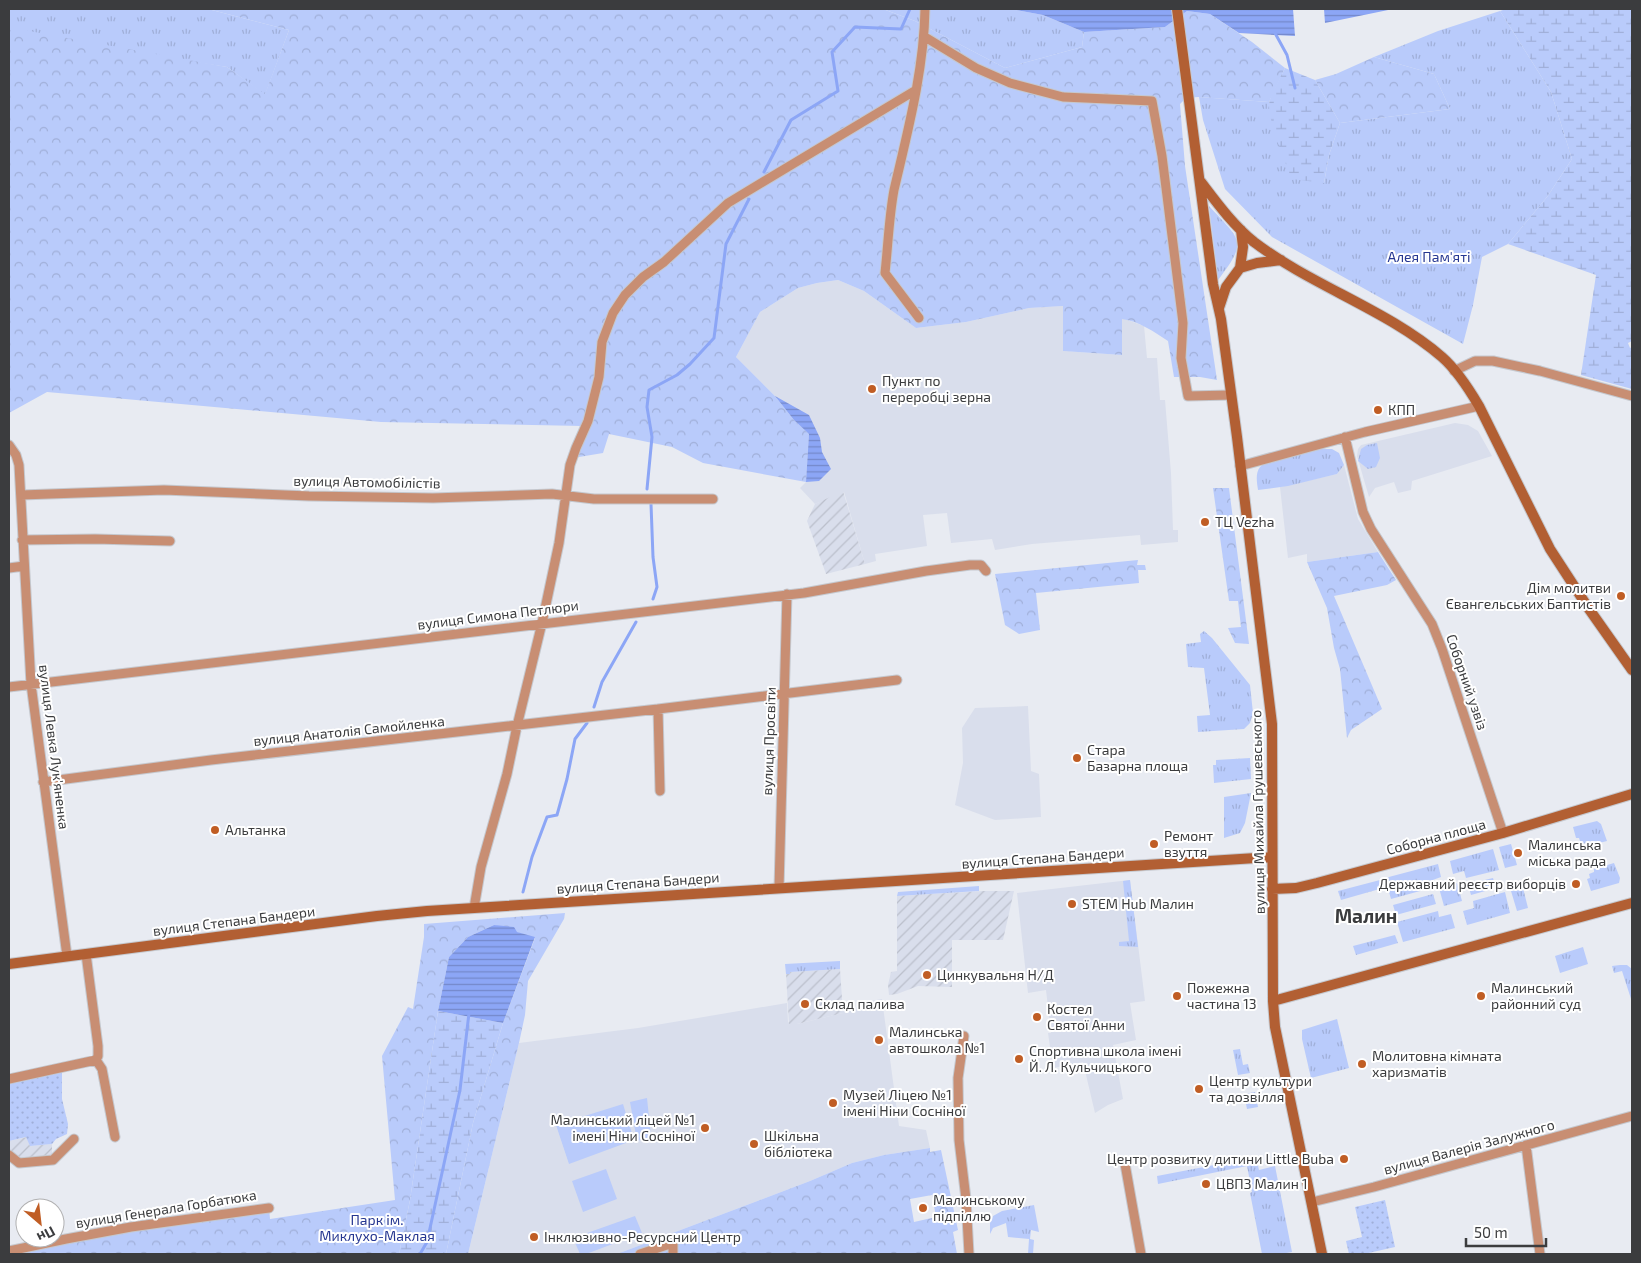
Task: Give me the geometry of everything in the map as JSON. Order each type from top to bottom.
[{"type":"street","name":"вулиця Михайла Грушевського","points":[[1178,9],[1213,284],[1219,309],[1231,395],[1272,717],[1273,1000],[1275,1027],[1322,1254]]},
{"type":"street","points":[[919,318],[886,274],[894,191],[916,90],[925,37],[925,10]]},
{"type":"street","points":[[925,37],[976,68],[1010,84],[1062,97],[1152,100],[1162,156],[1182,323],[1181,358],[1188,396],[1231,395]]},
{"type":"street","points":[[474,908],[481,867],[507,774],[542,623],[559,543],[568,476],[573,455],[586,428],[594,400],[599,378],[604,335],[613,313],[625,296],[643,278],[664,262],[728,203],[916,90]]},
{"type":"street","points":[[1200,181],[1241,230],[1264,248],[1281,260],[1404,330],[1437,353],[1454,370],[1479,406],[1550,549],[1578,594],[1632,670]]},
{"type":"street","points":[[1219,309],[1226,287],[1240,268],[1243,247],[1241,230]]},
{"type":"street","points":[[1240,268],[1256,263],[1281,260]]},
{"type":"street","points":[[1454,370],[1475,361],[1494,361],[1558,375],[1632,396]]},
{"type":"street","points":[[1240,466],[1345,438],[1479,406]]},
{"type":"street","name":"Соборний узвіз","points":[[1345,438],[1363,512],[1371,529],[1437,635],[1503,833]]},
{"type":"street","name":"вулиця Левка Лук'яненка","points":[[9,446],[18,459],[31,684],[67,956]]},
{"type":"street","name":"вулиця Автомобілістів","points":[[21,495],[164,490],[309,496],[433,498],[552,494],[594,499],[713,500]]},
{"type":"street","points":[[22,540],[170,541]]},
{"type":"street","name":"вулиця Симона Петлюри","points":[[9,687],[826,590],[917,572],[970,565],[981,565],[986,571]]},
{"type":"street","points":[[9,568],[24,566]]},
{"type":"street","name":"вулиця Просвіти","points":[[779,888],[788,594]]},
{"type":"street","name":"вулиця Анатолія Самойленка","points":[[43,782],[210,760],[517,726],[897,680]]},
{"type":"street","points":[[658,709],[660,791]]},
{"type":"street","name":"Соборна площа","points":[[1272,889],[1296,888],[1310,885],[1503,833],[1632,794]]},
{"type":"street","name":"вулиця Степана Бандери","points":[[9,964],[377,916],[474,908],[1272,857]]},
{"type":"street","points":[[1273,1000],[1632,902]]},
{"type":"street","points":[[86,954],[98,1046],[96,1060]]},
{"type":"street","points":[[964,1036],[958,1078],[959,1140],[966,1199],[968,1254]]},
{"type":"street","points":[[9,1079],[96,1060]]},
{"type":"street","points":[[96,1060],[102,1069],[115,1137]]},
{"type":"street","name":"вулиця Валерія Залужного","points":[[1312,1202],[1374,1187],[1632,1116]]},
{"type":"street","points":[[9,1155],[20,1163],[30,1164],[53,1160],[74,1139]]},
{"type":"street","points":[[1526,1145],[1540,1254]]},
{"type":"street","points":[[1125,1164],[1141,1254]]},
{"type":"street","name":"вулиця Генерала Горбатюка","points":[[9,1251],[66,1238],[131,1227],[269,1208]]},
{"type":"street","points":[[645,1253],[673,1243],[673,1254]]},
{"type":"shaded area","points":[[838,280],[864,291],[916,328],[966,322],[1029,308],[1063,306],[1063,351],[1122,355],[1122,318],[1144,326],[1147,358],[1157,358],[1160,400],[1165,400],[1171,473],[1173,530],[1178,530],[1178,542],[1141,545],[1140,535],[1032,544],[995,550],[992,539],[951,543],[947,513],[923,515],[927,546],[875,554],[876,561],[865,564],[844,492],[815,504],[800,488],[806,482],[794,420],[775,396],[736,357],[760,312],[798,288]]},
{"type":"shaded area","points":[[1455,423],[1468,425],[1478,431],[1492,456],[1412,481],[1411,490],[1398,493],[1394,482],[1375,488],[1369,497],[1357,456],[1361,445]]},
{"type":"shaded area","points":[[1344,465],[1358,519],[1378,552],[1307,562],[1307,554],[1288,558],[1280,487],[1337,474]]},
{"type":"shaded area","points":[[843,491],[865,564],[826,574],[807,521],[815,504]]},
{"type":"shaded area","points":[[1028,706],[1031,771],[1039,774],[1041,817],[995,820],[955,805],[963,763],[962,728],[975,708]]},
{"type":"shaded area","points":[[1130,880],[1145,1001],[1130,1003],[1136,1040],[1113,1045],[1123,1099],[1095,1113],[1083,1062],[1053,1068],[1048,1033],[1051,1033],[1046,990],[1028,993],[1017,893]]},
{"type":"shaded area","points":[[1014,891],[1003,940],[952,940],[952,987],[918,986],[889,995],[888,985],[891,972],[897,971],[897,896]]},
{"type":"shaded area","points":[[840,969],[843,1013],[797,1024],[789,1024],[786,974],[790,974],[790,972]]},
{"type":"shaded area","name":"Малинський ліцей №1 імені Ніни Сосніної","points":[[882,999],[899,1126],[926,1130],[930,1148],[884,1155],[852,1163],[810,1181],[617,1254],[468,1254],[519,1043],[638,1028],[787,1003],[788,1022],[797,1024],[843,1013],[842,1009],[867,1005],[871,1001]]},
{"type":"shaded area","points":[[27,1137],[30,1146],[52,1144],[52,1155],[19,1158],[14,1156],[9,1150],[9,1141]]},
{"type":"green space","points":[[9,9],[208,9],[289,30],[265,95],[227,67],[9,33]]},
{"type":"green space","points":[[208,9],[883,9],[915,21],[1005,68],[1082,47],[1084,32],[1165,27],[1187,11],[1210,14],[1252,42],[1285,68],[1269,102],[1198,97],[1186,98],[1180,104],[1185,166],[1217,380],[1200,377],[1174,377],[1168,341],[1146,327],[1128,320],[1122,319],[1122,355],[1063,351],[1063,306],[1029,308],[966,322],[916,328],[864,291],[838,280],[798,288],[760,312],[736,357],[809,434],[806,482],[703,463],[672,447],[609,434],[603,453],[573,458],[582,426],[381,422],[47,392],[9,413],[9,33],[18,29],[227,67],[265,94],[289,30]]},
{"type":"green space","points":[[883,9],[1011,9],[1043,15],[1084,32],[1082,47],[1005,68],[915,21]]},
{"type":"green space","points":[[1506,9],[1632,9],[1632,341],[1628,343],[1630,348],[1632,347],[1632,389],[1581,375],[1596,275],[1508,244],[1547,197],[1572,159],[1551,92],[1500,11]]},
{"type":"green space","name":"Алея Пам'яті","points":[[1500,11],[1551,92],[1572,159],[1547,197],[1508,244],[1482,257],[1463,344],[1272,237],[1225,189],[1203,120],[1199,97],[1269,102],[1272,120],[1324,183],[1329,155],[1340,123],[1450,109],[1434,74],[1374,57],[1438,31]]},
{"type":"green space","points":[[1374,57],[1434,74],[1450,109],[1340,123],[1315,80],[1336,74]]},
{"type":"green space","points":[[1285,68],[1315,80],[1340,123],[1329,155],[1324,183],[1292,179],[1278,142],[1271,121],[1269,104],[1273,91]]},
{"type":"green space","points":[[1209,206],[1228,226],[1237,241],[1234,256],[1218,280]]},
{"type":"green space","points":[[1377,443],[1380,458],[1376,467],[1368,469],[1358,461],[1361,449],[1367,445]]},
{"type":"green space","points":[[1321,449],[1332,449],[1339,453],[1344,465],[1337,474],[1288,486],[1258,490],[1257,472],[1265,463],[1280,457]]},
{"type":"green space","points":[[1213,488],[1229,488],[1249,644],[1235,643],[1228,628],[1241,627],[1238,601],[1229,601]]},
{"type":"green space","points":[[1378,552],[1396,580],[1387,585],[1334,596],[1382,709],[1351,730],[1347,738],[1340,669],[1327,608],[1307,562]]},
{"type":"green space","points":[[1138,560],[1137,565],[1145,565],[1146,570],[1138,570],[1139,583],[1036,593],[1040,630],[1019,634],[1005,625],[995,574]]},
{"type":"green space","points":[[1204,631],[1212,638],[1250,685],[1253,713],[1250,723],[1244,729],[1198,732],[1197,716],[1210,715],[1204,668],[1188,667],[1186,644],[1201,642],[1200,634]]},
{"type":"green space","points":[[1250,758],[1251,779],[1214,783],[1213,765],[1216,765],[1216,760]]},
{"type":"green space","points":[[1251,793],[1245,823],[1240,833],[1224,838],[1224,797]]},
{"type":"green space","points":[[1597,821],[1601,824],[1607,841],[1587,846],[1586,843],[1581,844],[1579,838],[1576,838],[1573,827]]},
{"type":"green space","points":[[1511,844],[1517,865],[1505,868],[1499,847]]},
{"type":"green space","points":[[1493,849],[1499,870],[1466,878],[1464,871],[1453,874],[1450,861]]},
{"type":"green space","points":[[1614,863],[1620,878],[1619,883],[1591,891],[1587,879],[1590,878],[1589,874],[1594,872],[1594,869]]},
{"type":"green space","points":[[1438,864],[1441,877],[1430,881],[1431,888],[1391,899],[1385,878]]},
{"type":"green space","points":[[1493,878],[1496,888],[1471,895],[1468,884]]},
{"type":"green space","points":[[1130,880],[1138,947],[1119,946],[1119,942],[1129,941],[1123,881]]},
{"type":"green space","points":[[1380,880],[1383,888],[1341,900],[1338,891]]},
{"type":"green space","points":[[1457,883],[1462,901],[1444,906],[1439,888]]},
{"type":"green space","points":[[979,886],[979,891],[897,896],[898,892]]},
{"type":"green space","points":[[1523,888],[1528,908],[1517,911],[1511,891]]},
{"type":"green space","points":[[1505,892],[1510,913],[1467,925],[1463,911],[1474,908],[1473,901]]},
{"type":"green space","points":[[1433,894],[1436,904],[1396,915],[1393,905]]},
{"type":"green space","points":[[1438,911],[1439,917],[1451,914],[1455,928],[1403,942],[1397,922]]},
{"type":"green space","name":"Парк ім. Миклухо-Маклая","points":[[565,913],[564,919],[528,981],[525,1015],[519,1043],[468,1254],[446,1254],[473,1123],[503,1023],[535,938],[494,925],[468,937],[449,957],[438,1011],[410,1200],[399,1254],[9,1254],[32,1248],[65,1248],[66,1239],[269,1208],[270,1219],[395,1200],[382,1056],[408,1007],[413,1009],[424,937],[424,924]]},
{"type":"green space","points":[[1395,935],[1398,943],[1356,955],[1353,946]]},
{"type":"green space","points":[[1583,947],[1588,964],[1560,973],[1555,956]]},
{"type":"green space","points":[[840,961],[840,969],[790,972],[790,974],[786,974],[785,964]]},
{"type":"green space","points":[[1627,965],[1632,969],[1632,1002],[1622,971],[1614,973],[1612,966]]},
{"type":"green space","points":[[438,1011],[503,1023],[473,1123],[446,1254],[399,1254],[410,1200]]},
{"type":"green space","points":[[1337,1019],[1349,1068],[1311,1078],[1302,1039],[1302,1030]]},
{"type":"green space","points":[[1240,1049],[1243,1065],[1248,1064],[1250,1073],[1238,1075],[1233,1050]]},
{"type":"green space","points":[[62,1071],[62,1099],[68,1124],[67,1134],[56,1139],[52,1144],[30,1146],[26,1137],[9,1141],[9,1082]]},
{"type":"green space","points":[[1255,1092],[1258,1107],[1247,1109],[1244,1094]]},
{"type":"green space","points":[[647,1098],[651,1137],[637,1141],[630,1102]]},
{"type":"green space","points":[[623,1104],[634,1140],[569,1164],[556,1125]]},
{"type":"green space","points":[[930,1148],[930,1152],[941,1150],[958,1230],[953,1232],[957,1254],[617,1254],[810,1181],[852,1163],[884,1155]],"holes":[[[932,1195],[936,1217],[914,1222],[910,1199]]]},
{"type":"green space","points":[[1256,1157],[1259,1170],[1275,1166],[1292,1252],[1262,1254],[1250,1193],[1252,1192],[1247,1166],[1158,1184],[1157,1176]]},
{"type":"green space","points":[[606,1169],[617,1199],[583,1212],[572,1181]]},
{"type":"green space","points":[[1385,1200],[1395,1247],[1364,1254],[1349,1254],[1346,1241],[1362,1237],[1355,1207]]},
{"type":"green space","points":[[1034,1205],[1039,1232],[1031,1230],[1030,1239],[1034,1240],[1033,1254],[1028,1254],[1029,1239],[1008,1237],[1006,1223],[993,1228],[990,1234],[990,1223],[993,1216],[1002,1211]]},
{"type":"green space","points":[[635,1216],[642,1233],[586,1254],[580,1254],[573,1238]]},
{"type":"water","points":[[1011,9],[1293,9],[1295,36],[1239,33],[1210,14],[1187,11],[1165,27],[1084,32],[1043,15]]},
{"type":"water","points":[[1324,9],[1393,9],[1325,23]]},
{"type":"water","points":[[775,396],[809,415],[820,438],[822,452],[831,469],[819,481],[806,482],[809,434],[794,420]]},
{"type":"water","points":[[494,925],[514,927],[517,932],[535,937],[503,1023],[438,1011],[449,957],[468,937]]},
{"type":"waterway","points":[[764,172],[791,120],[838,91],[832,52],[855,27],[901,29],[910,9]]},
{"type":"waterway","points":[[1275,33],[1287,55],[1295,88]]},
{"type":"waterway","points":[[647,489],[652,437],[647,407],[649,390],[677,375],[714,338],[726,244],[749,199]]},
{"type":"waterway","points":[[651,504],[653,557],[657,587],[653,599]]},
{"type":"waterway","points":[[594,707],[602,682],[636,622]]},
{"type":"waterway","points":[[523,892],[532,857],[547,817],[557,815],[575,739],[587,723]]},
{"type":"waterway","points":[[420,1254],[427,1242],[460,1090],[469,1013]]},
{"type":"place","name":"Пункт по переробці зерна","points":[[872,389]]},
{"type":"place","name":"КПП","points":[[1378,410]]},
{"type":"place","name":"ТЦ Vezha","points":[[1205,522]]},
{"type":"place","name":"Дім молитви Євангельських Баптистів","points":[[1621,596]]},
{"type":"place","name":"Стара Базарна площа","points":[[1077,758]]},
{"type":"place","name":"Альтанка","points":[[215,830]]},
{"type":"place","name":"Ремонт взуття","points":[[1154,844]]},
{"type":"place","name":"Малинська міська рада","points":[[1518,853]]},
{"type":"place","name":"Державний реєстр виборців","points":[[1576,884]]},
{"type":"place","name":"STEM Hub Малин","points":[[1072,904]]},
{"type":"place","name":"Цинкувальня Н/Д","points":[[927,975]]},
{"type":"place","name":"Пожежна частина 13","points":[[1177,996]]},
{"type":"place","name":"Малинський районний суд","points":[[1481,996]]},
{"type":"place","name":"Склад палива","points":[[805,1004]]},
{"type":"place","name":"Костел Святої Анни","points":[[1037,1017]]},
{"type":"place","name":"Малинська автошкола №1","points":[[879,1040]]},
{"type":"place","name":"Спортивна школа імені Й. Л. Кульчицького","points":[[1019,1059]]},
{"type":"place","name":"Молитовна кімната харизматів","points":[[1362,1064]]},
{"type":"place","name":"Центр культури та дозвілля","points":[[1199,1089]]},
{"type":"place","name":"Музей Ліцею №1 імені Ніни Сосніної","points":[[833,1103]]},
{"type":"place","name":"Малинський ліцей №1 імені Ніни Сосніної","points":[[705,1128]]},
{"type":"place","name":"Шкільна бібліотека","points":[[754,1144]]},
{"type":"place","name":"Центр розвитку дитини Little Buba","points":[[1344,1159]]},
{"type":"place","name":"ЦВПЗ Малин 1","points":[[1206,1184]]},
{"type":"place","name":"Малинському підпіллю","points":[[923,1208]]},
{"type":"place","name":"Інклюзивно-Ресурсний Центр","points":[[534,1237]]},
{"type":"district","name":"Малин","points":[[1366,916]]}]
